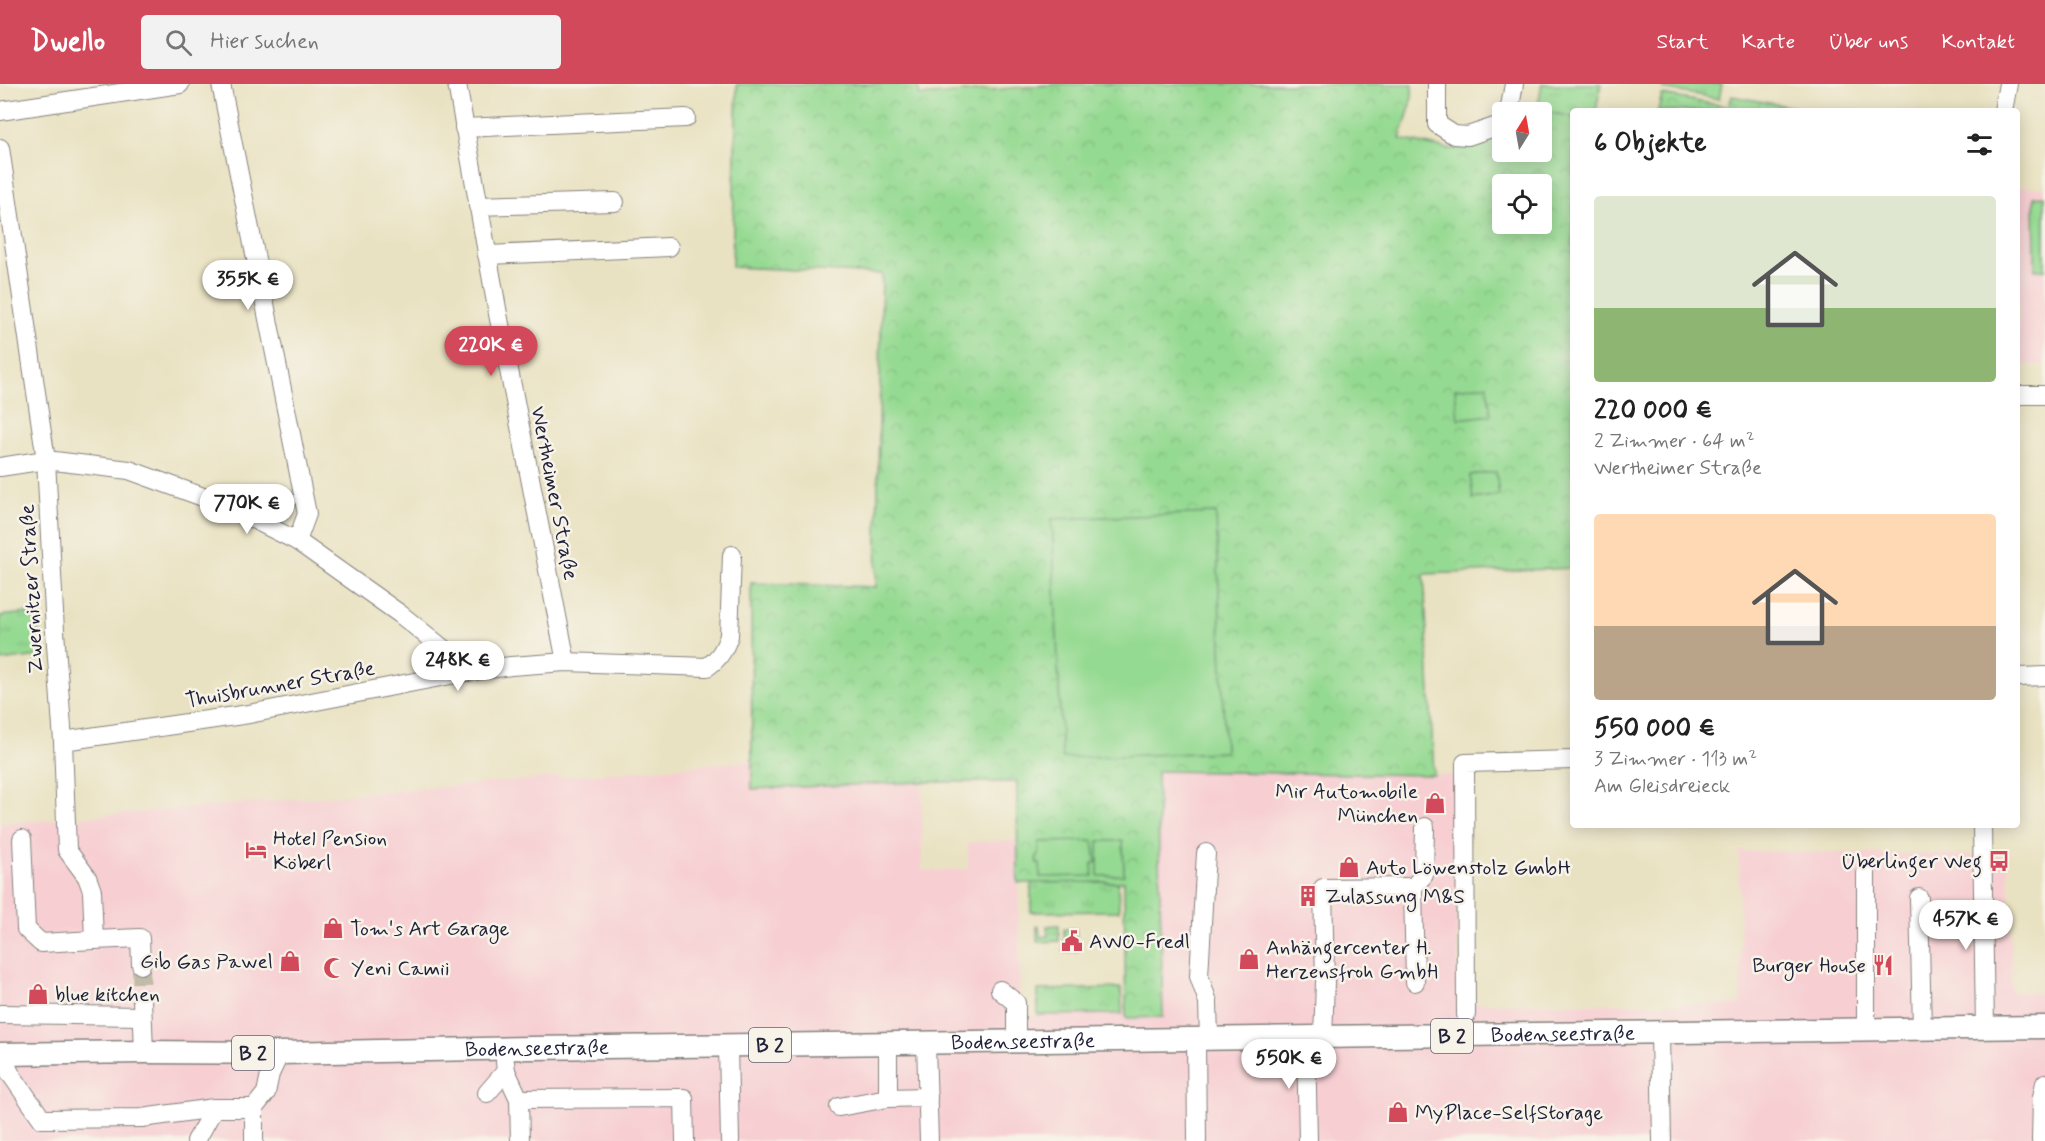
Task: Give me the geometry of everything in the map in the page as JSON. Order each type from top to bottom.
[{"type":"main road","name":"Bodenseestraße","points":[[1,1055],[144,1052],[280,1053],[2045,1027]]},
{"type":"street","points":[[0,111],[180,84]]},
{"type":"street","points":[[221,84],[307,514],[297,541]]},
{"type":"street","name":"Wertheimer Straße","points":[[457,84],[487,255],[566,662]]},
{"type":"street","points":[[1437,84],[1437,124],[1454,135],[1468,136],[1492,128]]},
{"type":"street","points":[[1511,102],[1514,84]]},
{"type":"street","points":[[2004,108],[2008,84]]},
{"type":"street","points":[[464,128],[686,118]]},
{"type":"street","name":"Zwernitzer Straße","points":[[0,148],[46,460],[63,741],[67,850],[87,877],[93,891],[94,940]]},
{"type":"street","points":[[478,206],[615,202]]},
{"type":"street","points":[[487,255],[669,247]]},
{"type":"street","points":[[2020,395],[2045,394]]},
{"type":"street","points":[[0,467],[46,460],[129,470],[225,505],[297,541],[400,614],[456,659],[466,672]]},
{"type":"street","name":"Thuisbrunner Straße","points":[[63,741],[249,714],[466,672],[511,666],[566,662],[707,667],[717,660],[729,636],[732,555]]},
{"type":"street","points":[[2020,677],[2045,676]]},
{"type":"street","points":[[1466,1015],[1465,763],[1570,759]]},
{"type":"street","points":[[1415,982],[1413,887],[1424,875],[1425,826]]},
{"type":"street","points":[[1982,828],[1985,1029]]},
{"type":"street","points":[[22,839],[26,929],[40,943],[140,938],[141,965]]},
{"type":"street","points":[[1197,1141],[1202,1040],[1208,1002],[1199,976],[1206,854]]},
{"type":"street","points":[[1866,873],[1866,1031]]},
{"type":"street","points":[[1308,1141],[1315,1038],[1325,982],[1323,888],[1413,887]]},
{"type":"street","points":[[1919,898],[1922,1030]]},
{"type":"street","points":[[1000,990],[1016,1003],[1016,1042]]},
{"type":"street","points":[[0,1014],[142,1007],[144,1052]]},
{"type":"street","points":[[1660,1033],[1662,1141]]},
{"type":"street","points":[[888,1044],[888,1098]]},
{"type":"street","points":[[926,1044],[929,1141]]},
{"type":"street","points":[[728,1046],[730,1141]]},
{"type":"street","points":[[503,1048],[506,1071],[519,1099],[519,1141]]},
{"type":"street","points":[[267,1141],[266,1093],[270,1074],[280,1053]]},
{"type":"street","points":[[1,1055],[10,1073],[42,1119],[142,1118],[214,1108],[255,1108]]},
{"type":"street","points":[[487,1094],[506,1071]]},
{"type":"street","points":[[2041,1141],[2042,1097],[2045,1083]]},
{"type":"street","points":[[255,1141],[255,1108],[266,1093]]},
{"type":"street","points":[[839,1107],[888,1098],[928,1097]]},
{"type":"street","points":[[519,1099],[684,1098],[685,1141]]},
{"type":"street","points":[[196,1141],[214,1108]]},
{"type":"shaded area","points":[[2020,187],[2045,187],[2045,364],[2020,365]]},
{"type":"shaded area","points":[[751,761],[752,789],[922,782],[922,871],[968,869],[968,842],[1018,841],[1020,1016],[1162,1013],[1157,771],[1456,775],[1458,1003],[1741,1004],[1739,851],[2008,856],[2012,992],[2045,993],[2045,1141],[0,1141],[0,824]]},
{"type":"green space","points":[[737,84],[917,84],[920,96],[1059,84],[1413,84],[1411,104],[1400,139],[1448,149],[1468,147],[1492,138],[1492,162],[1552,162],[1552,113],[1570,116],[1570,568],[1424,574],[1434,775],[1157,771],[1163,1017],[1126,1018],[1124,882],[1018,883],[1017,782],[922,782],[752,789],[751,583],[876,587],[882,274],[732,267]]},
{"type":"green space","points":[[1542,84],[1601,84],[1597,108],[1570,108],[1570,116],[1552,113],[1552,102],[1539,102]]},
{"type":"green space","points":[[1664,84],[1722,84],[1719,99],[1663,89]]},
{"type":"green space","points":[[1662,95],[1729,107],[1732,96],[1797,108],[1659,108]]},
{"type":"green space","points":[[2045,196],[2045,270],[2035,270],[2034,197]]},
{"type":"green space","points":[[1487,385],[1491,415],[1458,419],[1455,389]]},
{"type":"green space","points":[[1496,472],[1499,495],[1473,499],[1470,475]]},
{"type":"green space","points":[[1216,513],[1225,752],[1062,758],[1052,519]]},
{"type":"green space","points":[[37,612],[39,656],[0,661],[0,616]]},
{"type":"green space","points":[[1093,841],[1096,862],[1092,863],[1093,876],[1040,877],[1040,864],[1037,864],[1039,842]]},
{"type":"green space","points":[[1098,841],[1123,841],[1124,875],[1098,876]]},
{"type":"green space","points":[[1118,881],[1119,911],[1031,912],[1031,882]]},
{"type":"green space","points":[[1059,925],[1059,941],[1037,942],[1037,926],[1039,926],[1040,937],[1048,936],[1047,926]]},
{"type":"green space","points":[[1064,929],[1076,929],[1077,951],[1064,952]]},
{"type":"green space","points":[[1121,988],[1122,1014],[1038,1015],[1038,990]]},
{"type":"tunnel","points":[[141,965],[142,999]]},
{"type":"place","name":"Mir Automobile München","points":[[1435,803]]},
{"type":"place","name":"Hotel Pension Köberl","points":[[256,850]]},
{"type":"place","name":"Überlinger Weg","points":[[1999,861]]},
{"type":"place","name":"Auto Löwenstolz GmbH","points":[[1349,867]]},
{"type":"place","name":"Zulassung M&S","points":[[1308,896]]},
{"type":"place","name":"Tom's Art Garage","points":[[333,928]]},
{"type":"place","name":"AWO-Fredl","points":[[1072,941]]},
{"type":"place","name":"Anhängercenter H. Herzensfroh GmbH","points":[[1249,959]]},
{"type":"place","name":"Gib Gas Pawel","points":[[290,961]]},
{"type":"place","name":"Burger House","points":[[1883,965]]},
{"type":"place","name":"Yeni Camii","points":[[334,968]]},
{"type":"place","name":"blue kitchen","points":[[38,994]]},
{"type":"place","name":"MyPlace-SelfStorage","points":[[1398,1112]]}]
